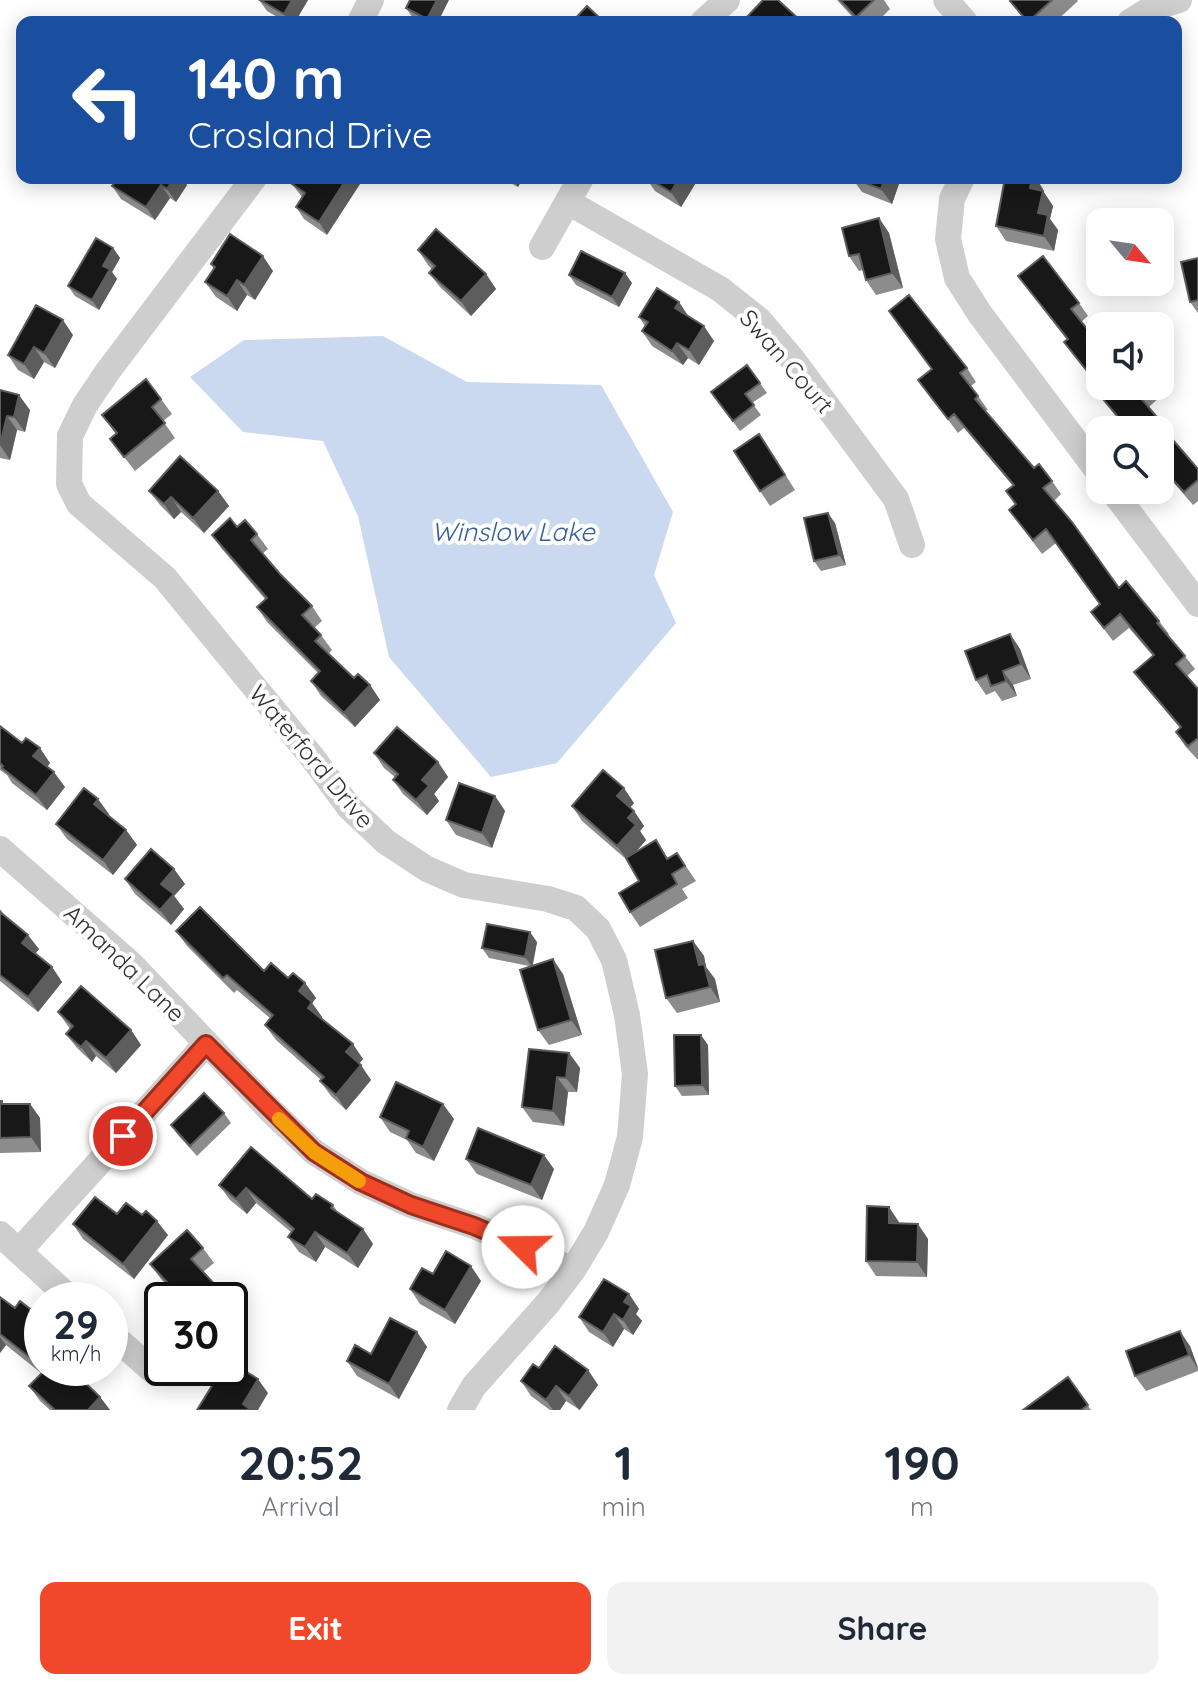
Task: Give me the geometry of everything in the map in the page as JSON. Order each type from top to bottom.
[{"type":"street","points":[[710,16],[727,0]]},
{"type":"street","points":[[946,0],[960,16]]},
{"type":"street","points":[[1139,16],[1152,8],[1179,0]]},
{"type":"street","name":"Waterford Drive","points":[[249,184],[85,405],[70,436],[69,484],[79,504],[165,578],[312,757],[349,807],[386,842],[427,869],[464,885],[548,899],[576,908],[598,929],[614,960],[627,1015],[635,1074],[630,1137],[617,1185],[596,1232],[573,1270],[548,1303],[474,1386],[460,1410]]},
{"type":"street","points":[[542,247],[578,184]]},
{"type":"street","points":[[959,184],[952,199],[948,239],[957,278],[980,314],[1086,455]]},
{"type":"street","name":"Swan Court","points":[[568,202],[720,289],[759,320],[793,360],[896,499],[912,545]]},
{"type":"street","points":[[1123,504],[1198,604]]},
{"type":"street","name":"Amanda Lane","points":[[0,849],[131,964],[314,1152],[361,1182],[411,1205],[474,1226],[573,1270]]},
{"type":"street","points":[[53,1282],[10,1242],[206,1044]]},
{"type":"street","points":[[128,1349],[144,1363]]},
{"type":"water","name":"Winslow Lake","points":[[383,336],[467,382],[601,385],[673,512],[654,575],[676,623],[557,763],[491,777],[389,657],[358,516],[323,441],[243,432],[190,377],[244,340]]},
{"type":"building","points":[[260,0],[292,0],[284,14]]},
{"type":"building","points":[[410,0],[437,0],[429,16],[421,16],[406,8]]},
{"type":"building","points":[[763,0],[778,0],[795,16],[748,16]]},
{"type":"building","points":[[840,0],[874,0],[857,16]]},
{"type":"building","points":[[1052,0],[1035,16],[1023,16],[1010,1]]},
{"type":"building","points":[[587,6],[598,16],[578,16]]},
{"type":"building","points":[[170,184],[167,189],[161,185],[146,207],[112,186]]},
{"type":"building","points":[[292,184],[343,184],[319,222],[296,207],[305,193]]},
{"type":"building","points":[[658,184],[676,184],[671,192]]},
{"type":"building","points":[[1004,184],[1031,184],[1030,188],[1043,191],[1038,213],[1048,215],[1044,236],[996,226]]},
{"type":"building","points":[[879,218],[892,273],[866,280],[859,254],[849,256],[842,228]]},
{"type":"building","points":[[436,229],[486,274],[461,301],[429,273],[435,266],[418,250]]},
{"type":"building","points":[[230,234],[263,256],[244,285],[237,280],[227,296],[205,282],[215,267],[211,264]]},
{"type":"building","points":[[96,238],[113,248],[103,266],[110,269],[92,300],[68,286]]},
{"type":"building","points":[[581,251],[625,273],[612,297],[569,275]]},
{"type":"building","points":[[1043,256],[1079,303],[1071,309],[1086,328],[1086,370],[1064,342],[1068,339],[1018,276]]},
{"type":"building","points":[[1198,258],[1198,300],[1190,302],[1181,262]]},
{"type":"building","points":[[657,288],[679,302],[675,308],[704,326],[689,350],[677,343],[672,351],[642,331],[648,322],[639,317]]},
{"type":"building","points":[[909,295],[967,368],[960,373],[978,396],[975,399],[1034,468],[1039,464],[1052,481],[1043,488],[1072,522],[1119,588],[1126,581],[1185,656],[1176,664],[1198,689],[1198,738],[1188,746],[1176,732],[1181,727],[1134,672],[1154,655],[1120,614],[1104,628],[1091,612],[1100,604],[1046,529],[1033,540],[1009,510],[1016,504],[1006,491],[1014,485],[954,414],[948,419],[918,380],[932,369],[889,311]]},
{"type":"building","points":[[36,305],[63,320],[44,353],[34,347],[24,364],[8,355]]},
{"type":"building","points":[[747,365],[760,383],[745,394],[754,405],[733,421],[711,392]]},
{"type":"building","points":[[146,379],[161,399],[152,407],[165,423],[124,457],[110,439],[117,433],[102,415]]},
{"type":"building","points":[[0,390],[19,395],[14,417],[7,416],[0,445]]},
{"type":"building","points":[[1104,400],[1142,400],[1156,416],[1117,416]]},
{"type":"building","points":[[759,434],[785,475],[760,491],[734,451]]},
{"type":"building","points":[[1174,441],[1198,469],[1198,480],[1184,492],[1174,481]]},
{"type":"building","points":[[180,456],[218,491],[193,518],[171,497],[164,504],[149,491]]},
{"type":"building","points":[[828,513],[839,555],[814,561],[804,518]]},
{"type":"building","points":[[230,518],[237,527],[245,520],[257,534],[251,540],[312,606],[302,615],[321,635],[315,641],[354,678],[358,674],[370,685],[344,713],[311,681],[320,671],[257,607],[267,598],[212,535]]},
{"type":"building","points":[[1010,634],[1021,664],[1003,671],[1006,681],[991,686],[987,675],[976,680],[965,651]]},
{"type":"building","points":[[0,726],[22,743],[26,738],[40,748],[33,756],[54,772],[36,795],[2,768]]},
{"type":"building","points":[[397,727],[438,762],[422,780],[429,786],[416,800],[393,780],[398,774],[374,753]]},
{"type":"building","points":[[603,770],[624,788],[617,796],[634,811],[628,818],[636,825],[617,846],[572,806]]},
{"type":"building","points":[[459,783],[495,796],[482,833],[446,820]]},
{"type":"building","points":[[84,788],[98,799],[94,804],[126,830],[103,860],[56,824]]},
{"type":"building","points":[[656,840],[667,859],[677,853],[685,866],[672,874],[677,884],[630,912],[619,893],[639,881],[626,858]]},
{"type":"building","points":[[151,849],[174,869],[161,884],[174,894],[160,910],[125,879]]},
{"type":"building","points":[[200,907],[264,971],[271,963],[288,978],[293,973],[305,983],[299,991],[312,1002],[308,1008],[353,1044],[346,1052],[361,1065],[336,1095],[320,1081],[324,1077],[265,1025],[273,1015],[227,975],[223,978],[176,931]]},
{"type":"building","points":[[0,912],[28,935],[22,943],[52,967],[28,997],[0,975]]},
{"type":"building","points":[[487,924],[530,932],[525,957],[482,948]]},
{"type":"building","points":[[693,941],[699,965],[704,964],[710,987],[666,998],[655,950]]},
{"type":"building","points":[[553,959],[571,1020],[538,1030],[520,970]]},
{"type":"building","points":[[81,986],[131,1030],[106,1058],[86,1041],[81,1047],[66,1034],[73,1026],[58,1012]]},
{"type":"building","points":[[674,1035],[701,1035],[702,1085],[675,1086]]},
{"type":"building","points":[[529,1049],[569,1053],[566,1078],[557,1077],[553,1111],[522,1107]]},
{"type":"building","points":[[396,1082],[443,1104],[423,1147],[406,1138],[409,1131],[380,1117]]},
{"type":"building","points":[[204,1093],[224,1113],[190,1146],[171,1125]]},
{"type":"building","points":[[0,1101],[2,1104],[30,1104],[31,1137],[0,1138]]},
{"type":"building","points":[[478,1128],[544,1155],[531,1185],[466,1159]]},
{"type":"building","points":[[251,1147],[312,1199],[316,1194],[363,1229],[347,1253],[315,1232],[305,1247],[288,1237],[294,1229],[246,1188],[236,1199],[219,1185]]},
{"type":"building","points":[[95,1197],[117,1214],[126,1203],[142,1215],[146,1211],[157,1221],[123,1264],[73,1224]]},
{"type":"building","points":[[867,1206],[889,1207],[889,1223],[918,1224],[917,1262],[866,1261]]},
{"type":"building","points":[[187,1230],[203,1248],[191,1259],[212,1282],[167,1282],[150,1264]]},
{"type":"building","points":[[446,1251],[471,1266],[445,1310],[410,1289],[422,1268],[433,1274]]},
{"type":"building","points":[[604,1279],[629,1294],[624,1302],[631,1306],[623,1320],[614,1314],[603,1332],[579,1317]]},
{"type":"building","points":[[0,1297],[15,1308],[20,1301],[24,1304],[24,1353],[0,1334]]},
{"type":"building","points":[[390,1318],[417,1332],[389,1384],[347,1361],[355,1345],[371,1354]]},
{"type":"building","points":[[1180,1331],[1189,1355],[1135,1376],[1126,1351]]},
{"type":"building","points":[[555,1346],[588,1370],[569,1396],[556,1386],[546,1400],[521,1381],[533,1364],[539,1368]]},
{"type":"building","points":[[248,1373],[258,1379],[243,1404],[249,1410],[197,1410],[212,1386],[248,1386]]},
{"type":"building","points":[[1068,1377],[1088,1405],[1081,1410],[1023,1410]]},
{"type":"building","points":[[29,1386],[89,1386],[100,1397],[88,1410],[55,1410]]},
{"type":"slow traffic","points":[[279,1119],[314,1152],[359,1181]]},
{"type":"route","points":[[123,1136],[206,1044],[314,1152],[361,1182],[411,1205],[474,1226],[523,1247]]}]
